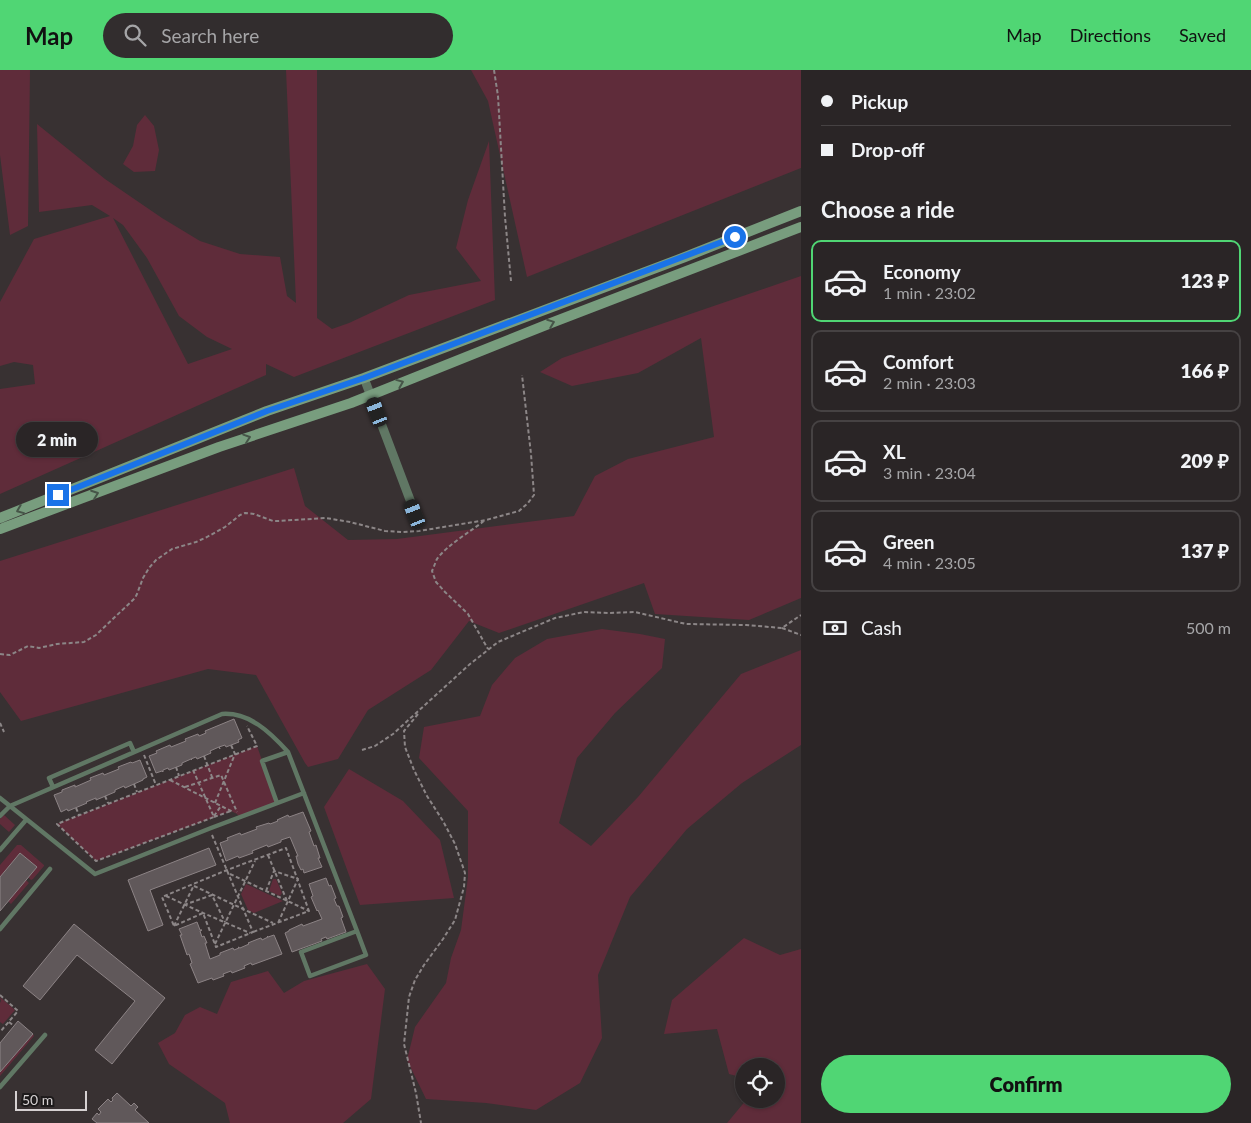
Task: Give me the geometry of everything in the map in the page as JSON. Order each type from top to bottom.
[{"type":"main road","points":[[0,518],[267,411],[364,378],[801,210]]},
{"type":"main road","points":[[0,529],[219,447],[342,406],[801,227]]},
{"type":"street","points":[[364,378],[415,514]]},
{"type":"lane","points":[[0,816],[10,806],[222,714],[242,717],[259,724],[288,752],[304,793],[357,931],[366,955],[310,976],[301,952],[357,931]]},
{"type":"lane","points":[[53,788],[49,778],[130,743],[134,752]]},
{"type":"lane","points":[[277,803],[262,761],[288,752]]},
{"type":"lane","points":[[0,798],[95,874],[304,793]]},
{"type":"lane","points":[[0,850],[26,820]]},
{"type":"lane","points":[[0,929],[50,869]]},
{"type":"lane","points":[[0,1087],[45,1035]]},
{"type":"path","points":[[494,70],[498,96],[505,218],[511,281]]},
{"type":"path","points":[[0,654],[13,654],[28,646],[39,648],[57,644],[84,642],[90,639],[135,598],[149,568],[161,556],[176,547],[207,538],[245,513],[254,514],[273,521],[326,518],[385,531],[403,532],[486,520],[519,511],[534,495],[522,375]]},
{"type":"path","points":[[486,520],[446,550],[437,559],[432,571],[440,587],[468,614],[488,650]]},
{"type":"path","points":[[421,1123],[404,1044],[409,997],[415,980],[455,920],[464,887],[465,873],[455,844],[414,770],[405,746],[404,731],[435,695],[498,642],[554,618],[584,612],[635,612],[686,624],[782,628],[801,635]]},
{"type":"path","points":[[782,628],[801,615]]},
{"type":"path","points":[[362,750],[375,746],[394,734],[423,708]]},
{"type":"path","points":[[231,811],[96,861],[57,824],[257,746],[242,717]]},
{"type":"path","points":[[0,723],[4,732]]},
{"type":"path","points":[[215,803],[235,754],[231,745]]},
{"type":"path","points":[[141,749],[156,785]]},
{"type":"path","points":[[204,756],[212,778]]},
{"type":"path","points":[[176,767],[179,776]]},
{"type":"path","points":[[193,770],[214,817]]},
{"type":"path","points":[[170,780],[238,814],[221,775],[185,787]]},
{"type":"path","points":[[134,784],[137,792]]},
{"type":"path","points":[[105,796],[109,804]]},
{"type":"path","points":[[214,817],[221,806]]},
{"type":"path","points":[[76,808],[79,815]]},
{"type":"path","points":[[209,829],[254,932]]},
{"type":"path","points":[[174,926],[162,897],[286,848],[309,911]]},
{"type":"path","points":[[268,855],[288,901]]},
{"type":"path","points":[[215,944],[256,859]]},
{"type":"path","points":[[274,870],[298,879]]},
{"type":"path","points":[[266,891],[274,870]]},
{"type":"path","points":[[228,871],[309,911]]},
{"type":"path","points":[[276,923],[298,879]]},
{"type":"path","points":[[174,926],[196,883]]},
{"type":"path","points":[[194,886],[276,923]]},
{"type":"path","points":[[184,905],[212,895]]},
{"type":"path","points":[[212,895],[225,922]]},
{"type":"path","points":[[166,896],[250,934]]},
{"type":"path","points":[[203,913],[216,947],[309,911]]},
{"type":"path","points":[[174,926],[203,913]]},
{"type":"path","points":[[0,995],[18,1011],[0,1032]]},
{"type":"path","points":[[8,1022],[14,1026]]},
{"type":"path","points":[[0,1025],[3,1028]]},
{"type":"shaded area","points":[[0,70],[30,70],[28,226],[10,235],[0,155]]},
{"type":"shaded area","points":[[286,70],[317,70],[317,318],[332,329],[409,295],[481,281],[456,248],[468,200],[489,141],[495,300],[294,377],[266,364],[266,375],[0,494],[0,389],[35,384],[33,365],[14,362],[0,366],[0,302],[34,239],[110,216],[92,205],[39,212],[37,124],[105,179],[162,218],[200,241],[240,254],[280,257],[287,296],[296,303]],"holes":[[[113,218],[123,225],[147,258],[179,316],[207,337],[232,349],[188,364]]]},
{"type":"shaded area","points":[[471,70],[801,70],[801,168],[527,277],[488,101]]},
{"type":"shaded area","points":[[145,115],[154,126],[159,150],[155,171],[134,172],[123,164],[133,146],[137,125]]},
{"type":"shaded area","points":[[801,276],[801,598],[749,620],[655,614],[644,583],[499,633],[469,621],[431,670],[368,710],[338,759],[308,767],[256,675],[208,669],[21,721],[0,692],[0,561],[294,468],[305,506],[348,540],[397,539],[574,516],[595,476],[628,459],[714,437],[701,338],[638,373],[572,386],[540,372],[562,358]]},
{"type":"shaded area","points":[[602,629],[665,639],[662,668],[615,713],[577,758],[559,823],[591,846],[638,797],[741,674],[801,650],[801,745],[742,783],[687,829],[630,897],[598,975],[602,1038],[580,1083],[536,1110],[486,1103],[426,1099],[407,1060],[415,1027],[446,983],[451,958],[461,930],[468,877],[468,811],[419,758],[424,727],[480,716],[492,685],[515,658],[547,639]]},
{"type":"shaded area","points":[[257,746],[277,803],[239,817],[231,811],[96,861],[57,824]]},
{"type":"shaded area","points":[[349,769],[403,801],[440,840],[454,898],[360,905],[324,807]]},
{"type":"shaded area","points":[[4,815],[15,825],[9,832],[0,824],[0,819]]},
{"type":"shaded area","points":[[17,845],[21,845],[44,865],[31,880],[28,877],[37,867],[20,853],[0,877],[0,865]]},
{"type":"shaded area","points":[[273,879],[276,879],[282,893],[280,896],[269,891]]},
{"type":"shaded area","points":[[26,880],[29,883],[11,904],[8,901]]},
{"type":"shaded area","points":[[246,884],[283,901],[254,913],[248,910],[241,894]]},
{"type":"shaded area","points":[[744,938],[780,955],[801,949],[801,1123],[727,1123],[740,1108],[785,1108],[785,1058],[735,1058],[735,1076],[729,1074],[717,1029],[664,1034],[672,1000]]},
{"type":"shaded area","points":[[367,964],[385,989],[371,1099],[343,1123],[230,1123],[225,1103],[169,1064],[158,1043],[175,1033],[185,1015],[200,1007],[217,1014],[231,982],[268,971],[284,993],[304,981]]},
{"type":"shaded area","points":[[0,997],[15,1010],[3,1024],[0,1022]]},
{"type":"shaded area","points":[[33,1034],[34,1036],[0,1076],[0,1072]]},
{"type":"building","points":[[234,719],[242,738],[238,740],[239,742],[226,747],[225,745],[219,747],[210,751],[211,753],[182,763],[182,765],[169,770],[168,768],[163,770],[163,772],[156,773],[149,756],[157,753],[156,751],[186,741],[185,739],[198,734],[199,736],[206,733],[205,731]]},
{"type":"building","points":[[140,760],[147,777],[143,780],[125,788],[124,786],[115,790],[115,792],[86,802],[68,811],[67,809],[61,812],[54,795],[62,792],[62,790],[91,780],[90,778],[103,773],[104,775],[119,769],[118,767]]},
{"type":"building","points":[[303,812],[311,831],[309,832],[314,846],[316,845],[322,867],[304,873],[298,864],[296,856],[298,856],[290,837],[268,847],[267,845],[252,851],[253,853],[226,861],[220,843],[228,840],[227,838],[257,829],[256,827],[278,821],[288,815],[289,817]]},
{"type":"building","points":[[209,848],[216,865],[150,890],[163,925],[148,931],[128,880]]},
{"type":"building","points":[[20,853],[37,867],[0,911],[0,877]]},
{"type":"building","points":[[326,878],[329,886],[331,885],[337,906],[339,906],[346,932],[327,939],[326,937],[321,939],[322,941],[292,952],[285,933],[302,924],[303,926],[322,919],[311,897],[313,896],[309,884]]},
{"type":"building","points":[[197,922],[200,930],[202,930],[200,931],[202,937],[204,936],[207,943],[205,943],[210,959],[233,948],[234,950],[258,939],[261,938],[262,940],[274,935],[282,954],[252,965],[251,963],[244,966],[245,968],[223,974],[224,976],[213,980],[212,978],[198,983],[179,929]]},
{"type":"building","points":[[74,924],[165,998],[112,1064],[95,1050],[135,1001],[77,955],[40,1000],[23,986]]},
{"type":"building","points":[[18,1021],[33,1034],[0,1072],[0,1043]]},
{"type":"building","points":[[117,1093],[131,1106],[134,1103],[138,1107],[135,1110],[149,1123],[97,1123],[92,1119],[97,1113],[99,1115],[101,1112],[98,1109],[108,1099],[111,1102]]},
{"type":"route","points":[[58,495],[267,411],[364,378],[735,237]]}]
